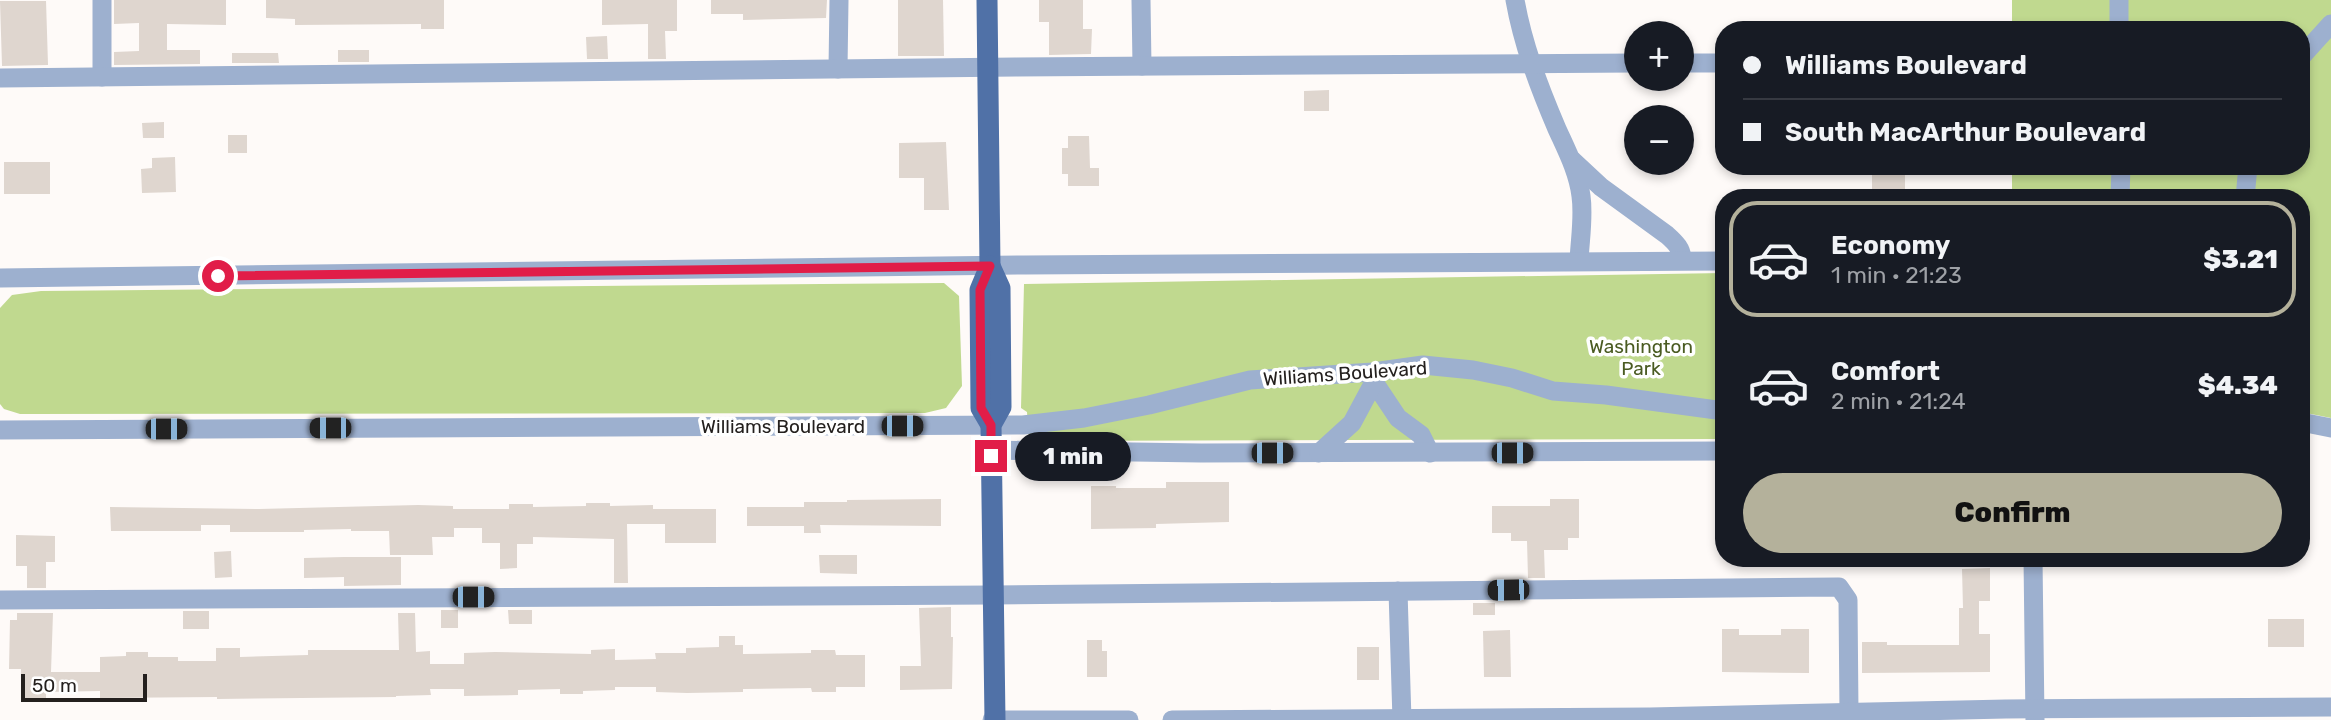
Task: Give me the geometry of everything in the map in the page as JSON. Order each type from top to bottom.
[{"type":"main road","points":[[986,0],[990,266],[980,290],[981,408],[991,425],[993,720]]},
{"type":"street","points":[[102,0],[102,77]]},
{"type":"street","points":[[838,69],[839,0]]},
{"type":"street","points":[[1141,0],[1142,66]]},
{"type":"street","points":[[1515,0],[1520,29],[1531,64],[1572,160],[1581,195],[1579,261]]},
{"type":"street","points":[[2119,0],[2119,21]]},
{"type":"street","points":[[2310,47],[2331,24]]},
{"type":"street","points":[[1694,63],[1715,62]]},
{"type":"street","points":[[0,78],[1624,63]]},
{"type":"street","points":[[1572,160],[1601,187],[1677,245],[1682,253],[1682,260]]},
{"type":"street","points":[[0,278],[1715,261]]},
{"type":"street","name":"Williams Boulevard","points":[[0,430],[1023,425],[1084,418],[1250,380],[1374,377],[1423,365],[1473,370],[1512,378],[1553,391],[1606,395],[1715,410]]},
{"type":"street","points":[[1319,453],[1352,423],[1374,377]]},
{"type":"street","points":[[1374,377],[1398,418],[1421,435],[1430,453]]},
{"type":"street","points":[[2310,424],[2331,428]]},
{"type":"street","points":[[991,450],[1319,453],[1715,451]]},
{"type":"street","points":[[2033,567],[2035,715]]},
{"type":"street","points":[[0,600],[1839,587],[1848,600],[1849,713]]},
{"type":"street","points":[[1398,591],[1402,719]]},
{"type":"street","points":[[1172,720],[1768,717],[1849,713],[1889,716],[2201,714],[2331,707]]},
{"type":"street","points":[[993,720],[1129,720]]},
{"type":"green space","points":[[2012,0],[2331,0],[2331,418],[2310,414],[2310,189],[2012,189],[2012,175],[2310,175],[2310,21],[2012,21]]},
{"type":"green space","name":"Washington Park","points":[[1715,273],[1715,439],[1029,441],[1027,412],[1021,408],[1024,284]]},
{"type":"green space","points":[[944,283],[959,296],[962,386],[946,408],[925,413],[20,414],[4,409],[0,404],[0,308],[12,295],[41,291]]},
{"type":"building","points":[[114,0],[226,0],[226,25],[167,24],[167,50],[200,50],[200,64],[114,65],[114,52],[139,51],[139,23],[114,24]]},
{"type":"building","points":[[266,0],[444,0],[444,29],[421,29],[421,24],[295,25],[295,19],[266,18]]},
{"type":"building","points":[[602,0],[677,0],[677,31],[665,31],[666,59],[648,59],[648,24],[602,25]]},
{"type":"building","points":[[711,0],[827,0],[826,18],[743,20],[743,14],[711,14]]},
{"type":"building","points":[[898,0],[943,0],[944,56],[898,56]]},
{"type":"building","points":[[1039,0],[1083,0],[1083,29],[1092,29],[1091,54],[1049,55],[1049,22],[1039,22]]},
{"type":"building","points":[[0,1],[46,1],[48,65],[2,66]]},
{"type":"building","points":[[607,36],[608,59],[587,59],[586,37]]},
{"type":"building","points":[[338,50],[369,50],[369,62],[338,62]]},
{"type":"building","points":[[232,53],[278,53],[279,63],[232,63]]},
{"type":"building","points":[[1329,90],[1329,111],[1304,111],[1304,91]]},
{"type":"building","points":[[164,122],[164,138],[143,138],[142,123]]},
{"type":"building","points":[[228,135],[247,135],[247,153],[228,153]]},
{"type":"building","points":[[1068,136],[1089,136],[1090,168],[1099,168],[1099,186],[1068,186],[1068,174],[1062,174],[1062,148],[1068,148]]},
{"type":"building","points":[[946,142],[949,210],[924,210],[924,178],[899,178],[899,143]]},
{"type":"building","points":[[175,157],[176,192],[142,193],[141,169],[152,168],[152,158]]},
{"type":"building","points":[[4,162],[50,162],[50,194],[4,194]]},
{"type":"building","points":[[1872,175],[1905,175],[1905,189],[1872,189]]},
{"type":"building","points":[[1166,482],[1229,482],[1229,522],[1156,524],[1156,528],[1091,529],[1091,486],[1166,488]]},
{"type":"building","points":[[941,499],[941,526],[820,525],[821,533],[804,533],[804,526],[747,526],[747,507],[804,507],[804,502],[847,500]]},
{"type":"building","points":[[1550,499],[1579,499],[1579,538],[1568,538],[1568,550],[1544,550],[1545,578],[1528,578],[1527,541],[1511,541],[1511,533],[1492,533],[1492,506],[1550,506]]},
{"type":"building","points":[[586,503],[610,503],[610,506],[653,505],[653,509],[716,509],[716,543],[665,543],[665,524],[627,524],[628,583],[614,583],[614,539],[533,537],[533,544],[517,544],[517,568],[500,569],[500,543],[482,543],[482,528],[454,528],[454,537],[432,537],[433,555],[390,555],[389,531],[351,529],[230,532],[230,525],[201,525],[201,531],[111,531],[110,507],[259,509],[418,505],[453,506],[453,509],[509,509],[509,504],[533,504],[533,507],[586,506]]},
{"type":"building","points":[[16,535],[55,536],[55,562],[46,562],[46,588],[27,588],[27,566],[16,566]]},
{"type":"building","points":[[231,551],[232,577],[215,578],[214,552]]},
{"type":"building","points":[[819,555],[857,555],[857,574],[820,573]]},
{"type":"building","points":[[401,557],[401,585],[344,586],[344,577],[304,578],[304,558]]},
{"type":"building","points":[[1990,568],[1990,601],[1979,601],[1979,634],[1990,634],[1990,672],[1862,673],[1862,642],[1887,642],[1887,645],[1959,645],[1959,608],[1963,608],[1962,569]]},
{"type":"building","points":[[1473,603],[1495,603],[1495,615],[1473,615]]},
{"type":"building","points":[[951,607],[952,689],[900,690],[900,666],[921,666],[919,608]]},
{"type":"building","points":[[441,610],[458,610],[458,628],[441,628]]},
{"type":"building","points":[[508,610],[532,610],[532,624],[509,624]]},
{"type":"building","points":[[183,611],[209,611],[209,629],[183,629]]},
{"type":"building","points":[[17,613],[53,613],[51,672],[100,672],[100,657],[126,656],[126,652],[148,652],[148,657],[178,657],[178,661],[216,661],[216,648],[240,648],[240,657],[308,655],[308,650],[399,650],[398,613],[415,613],[416,652],[430,651],[430,664],[464,664],[464,653],[591,654],[591,650],[615,649],[615,660],[656,659],[655,653],[686,653],[686,648],[719,647],[719,636],[735,636],[735,645],[743,645],[743,654],[835,650],[836,655],[865,655],[865,687],[836,687],[836,692],[812,692],[811,688],[687,693],[656,692],[656,687],[615,687],[615,690],[583,691],[583,694],[560,694],[560,689],[518,690],[518,695],[464,696],[464,689],[430,689],[431,695],[396,697],[217,699],[100,698],[100,691],[46,692],[46,699],[21,699],[21,669],[9,669],[10,620],[17,620]]},
{"type":"building","points":[[2268,619],[2304,619],[2304,647],[2268,647]]},
{"type":"building","points":[[1722,629],[1739,629],[1739,635],[1781,635],[1781,629],[1809,629],[1809,673],[1722,672]]},
{"type":"building","points":[[1510,630],[1511,677],[1484,677],[1483,631]]},
{"type":"building","points":[[1087,640],[1102,640],[1102,651],[1107,651],[1107,677],[1087,677]]},
{"type":"building","points":[[1357,647],[1379,647],[1379,680],[1357,680]]},
{"type":"route","points":[[218,276],[990,266],[980,290],[981,408],[991,425],[991,456]]}]
